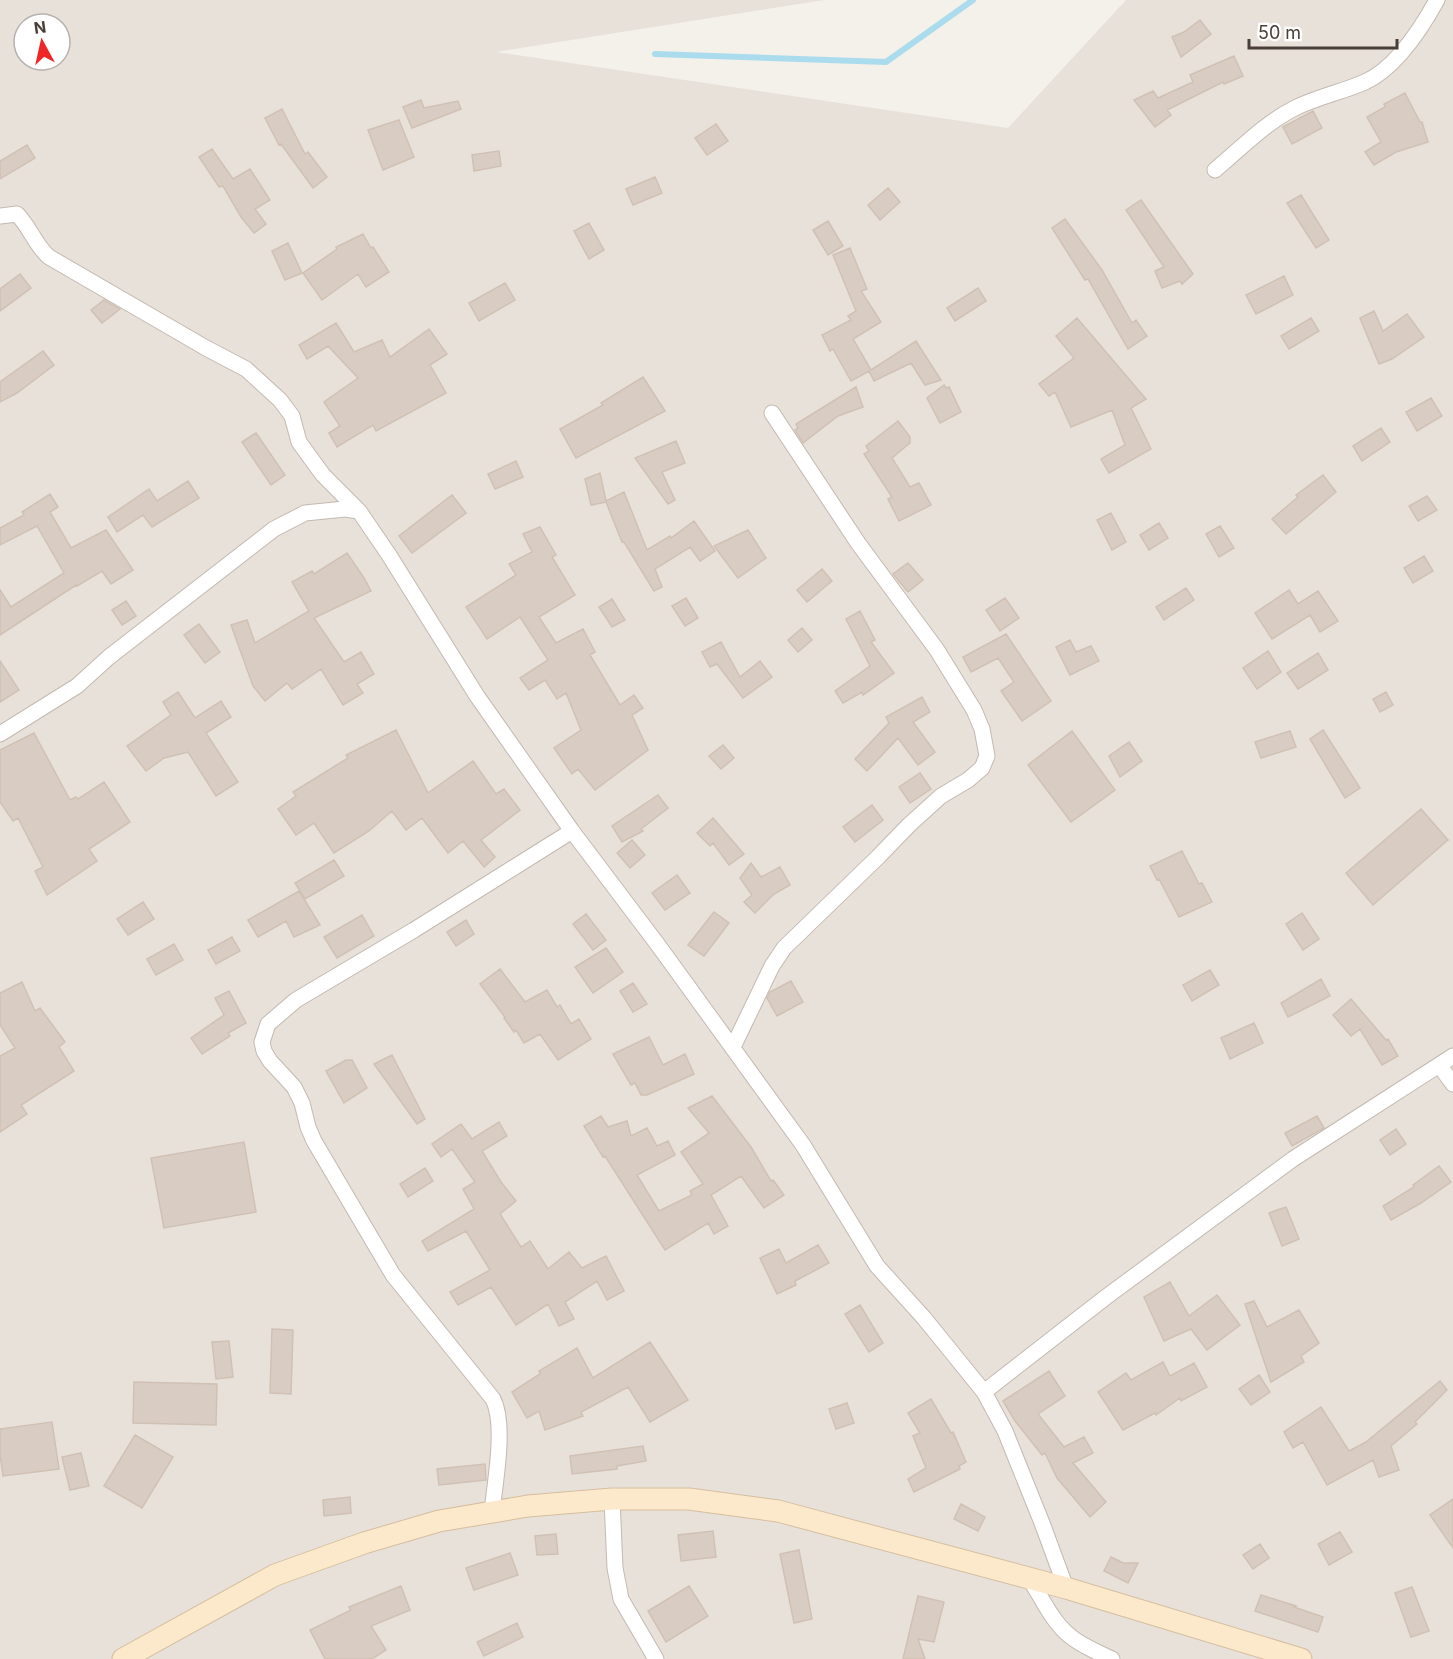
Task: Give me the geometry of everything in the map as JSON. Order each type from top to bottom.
[{"type":"street","points":[[1215,170],[1271,123],[1294,109],[1365,82],[1382,73],[1394,61],[1437,0]]},
{"type":"street","points":[[0,216],[17,214],[38,246],[49,257],[246,369],[280,400],[292,416],[299,442],[323,475],[359,511],[477,696],[572,831],[803,1144],[877,1266],[924,1318],[984,1392],[1005,1431],[1066,1588]]},
{"type":"street","points":[[733,1047],[772,966],[784,948],[925,810],[982,768],[987,756],[982,729],[974,710],[937,650],[858,543],[772,413]]},
{"type":"street","points":[[0,734],[77,686],[110,657],[274,529],[305,513],[345,509],[359,511]]},
{"type":"street","points":[[492,1512],[499,1422],[497,1407],[493,1399],[393,1275],[314,1141],[302,1103],[294,1087],[270,1061],[262,1042],[268,1024],[296,1000],[414,930],[572,831]]},
{"type":"street","points":[[984,1392],[1106,1297],[1293,1159],[1453,1056]]},
{"type":"street","points":[[1439,1065],[1453,1084]]},
{"type":"street","points":[[612,1498],[615,1568],[621,1599],[656,1659]]},
{"type":"street","points":[[123,1659],[274,1575],[364,1543],[439,1521],[528,1506],[612,1498],[689,1499],[778,1511],[1066,1588],[1301,1659]]},
{"type":"street","points":[[1029,1578],[1059,1624],[1069,1635],[1112,1659]]},
{"type":"shaded area","points":[[0,0],[824,0],[496,52],[1008,128],[1126,0],[1453,0],[1453,1659],[0,1659]]},
{"type":"building","points":[[1200,20],[1211,34],[1181,57],[1172,37],[1184,32]]},
{"type":"building","points":[[1234,56],[1243,76],[1224,84],[1223,82],[1167,110],[1171,115],[1155,127],[1134,100],[1153,91],[1158,98],[1193,82],[1190,75]]},
{"type":"building","points":[[1405,93],[1422,122],[1428,142],[1396,152],[1374,165],[1365,152],[1381,142],[1367,117],[1385,107],[1384,104]]},
{"type":"building","points":[[421,100],[424,108],[458,101],[461,109],[412,128],[403,107]]},
{"type":"building","points":[[282,109],[305,154],[308,152],[327,177],[313,188],[281,144],[279,145],[265,118]]},
{"type":"building","points":[[1313,111],[1322,128],[1292,144],[1283,127]]},
{"type":"building","points":[[399,120],[414,157],[383,170],[368,130]]},
{"type":"building","points":[[716,124],[728,141],[707,155],[695,138]]},
{"type":"building","points":[[27,145],[35,158],[0,179],[0,161]]},
{"type":"building","points":[[212,149],[233,179],[250,169],[270,200],[255,209],[266,224],[254,233],[241,217],[223,186],[219,187],[199,157]]},
{"type":"building","points":[[499,151],[501,166],[474,171],[472,155]]},
{"type":"building","points":[[655,177],[662,193],[633,205],[626,189]]},
{"type":"building","points":[[888,188],[900,202],[880,220],[868,205]]},
{"type":"building","points":[[1301,195],[1329,240],[1316,248],[1287,203]]},
{"type":"building","points":[[1141,200],[1193,274],[1182,284],[1180,281],[1162,288],[1155,271],[1164,267],[1126,210]]},
{"type":"building","points":[[1065,219],[1102,270],[1132,323],[1136,320],[1147,336],[1128,349],[1088,279],[1085,280],[1052,228]]},
{"type":"building","points":[[828,221],[843,246],[828,255],[813,230]]},
{"type":"building","points":[[589,223],[604,250],[589,259],[574,231]]},
{"type":"building","points":[[363,234],[389,272],[366,287],[358,274],[322,300],[303,273],[337,249],[336,247]]},
{"type":"building","points":[[288,243],[302,273],[285,280],[272,251]]},
{"type":"building","points":[[850,248],[867,289],[861,291],[881,322],[853,339],[871,370],[916,341],[941,380],[925,385],[911,363],[874,381],[869,371],[851,381],[833,349],[830,351],[822,335],[851,320],[848,316],[856,311],[833,255]]},
{"type":"building","points":[[20,274],[31,288],[0,311],[0,289]]},
{"type":"building","points":[[1284,276],[1293,295],[1256,314],[1246,295]]},
{"type":"building","points":[[505,283],[515,300],[479,321],[469,303]]},
{"type":"building","points":[[978,288],[986,301],[955,321],[947,308]]},
{"type":"building","points":[[104,300],[120,309],[102,323],[91,310]]},
{"type":"building","points":[[1374,311],[1383,331],[1407,314],[1424,337],[1392,359],[1379,364],[1360,318]]},
{"type":"building","points":[[1077,318],[1146,399],[1131,408],[1151,449],[1109,473],[1101,459],[1125,445],[1112,410],[1071,427],[1055,392],[1049,396],[1039,384],[1074,358],[1056,336]]},
{"type":"building","points":[[1311,318],[1319,331],[1289,349],[1281,336]]},
{"type":"building","points":[[336,323],[354,352],[382,340],[390,357],[429,329],[447,354],[430,365],[446,393],[376,431],[373,425],[337,447],[329,433],[340,426],[324,402],[358,378],[328,346],[307,359],[299,345]]},
{"type":"building","points":[[43,351],[54,365],[17,393],[0,402],[0,382]]},
{"type":"building","points":[[643,377],[665,411],[576,458],[560,429],[603,405],[601,403]]},
{"type":"building","points":[[944,385],[946,388],[949,387],[961,412],[940,423],[927,398]]},
{"type":"building","points":[[856,387],[863,407],[838,416],[803,443],[795,430],[798,428],[796,424]]},
{"type":"building","points":[[1431,398],[1442,416],[1417,431],[1406,412]]},
{"type":"building","points":[[898,421],[910,437],[910,443],[892,458],[910,487],[919,483],[931,505],[899,521],[888,499],[892,497],[864,454],[869,451],[866,446]]},
{"type":"building","points":[[1381,428],[1390,442],[1362,461],[1353,446]]},
{"type":"building","points":[[256,433],[285,475],[271,485],[242,442]]},
{"type":"building","points":[[676,441],[685,463],[662,472],[675,500],[668,504],[635,458]]},
{"type":"building","points":[[516,461],[523,477],[495,489],[488,474]]},
{"type":"building","points":[[600,473],[606,501],[624,492],[647,550],[670,536],[671,538],[694,521],[715,551],[700,561],[690,547],[655,569],[662,587],[654,591],[622,542],[606,502],[591,505],[585,479]]},
{"type":"building","points":[[1323,475],[1336,492],[1286,534],[1272,519],[1298,497],[1296,495]]},
{"type":"building","points":[[188,481],[199,498],[152,527],[143,515],[117,532],[108,517],[149,489],[157,501]]},
{"type":"building","points":[[50,494],[58,507],[50,512],[71,548],[106,530],[133,570],[111,584],[102,571],[76,585],[0,635],[0,590],[11,607],[64,573],[37,526],[0,545],[0,528],[24,515],[22,512]]},
{"type":"building","points":[[452,495],[466,513],[412,553],[399,536]]},
{"type":"building","points":[[1427,496],[1437,510],[1418,521],[1409,506]]},
{"type":"building","points":[[1111,513],[1126,542],[1112,550],[1097,520]]},
{"type":"building","points":[[1159,523],[1168,538],[1149,550],[1140,535]]},
{"type":"building","points":[[1220,526],[1234,548],[1219,557],[1206,534]]},
{"type":"building","points":[[540,527],[556,555],[552,557],[575,595],[539,617],[556,643],[583,629],[595,652],[590,655],[620,705],[634,695],[643,708],[632,715],[648,750],[595,790],[578,769],[572,774],[554,748],[581,730],[566,693],[557,699],[545,680],[529,690],[520,678],[548,660],[520,617],[487,639],[466,607],[516,575],[509,564],[532,552],[523,534]]},
{"type":"building","points":[[748,530],[766,558],[738,578],[714,546]]},
{"type":"building","points":[[347,553],[371,591],[314,618],[344,662],[361,652],[374,674],[357,684],[363,693],[343,705],[321,669],[292,689],[287,683],[265,701],[253,686],[231,625],[247,620],[255,643],[309,611],[292,582],[312,571],[314,574]]},
{"type":"building","points":[[1424,556],[1433,571],[1413,583],[1404,568]]},
{"type":"building","points":[[908,563],[923,580],[908,592],[893,574]]},
{"type":"building","points":[[822,569],[832,581],[807,602],[797,590]]},
{"type":"building","points":[[1186,588],[1194,600],[1164,620],[1156,607]]},
{"type":"building","points":[[1289,590],[1298,604],[1318,591],[1338,621],[1320,632],[1310,615],[1272,639],[1255,613]]},
{"type":"building","points":[[686,598],[698,618],[685,626],[672,606]]},
{"type":"building","points":[[1005,598],[1019,618],[1000,631],[986,610]]},
{"type":"building","points":[[612,599],[625,620],[612,627],[599,607]]},
{"type":"building","points":[[126,601],[136,616],[122,625],[112,610]]},
{"type":"building","points":[[860,611],[875,640],[871,642],[894,673],[863,695],[862,692],[843,703],[835,691],[870,666],[846,619]]},
{"type":"building","points":[[199,624],[220,652],[205,663],[184,635]]},
{"type":"building","points":[[802,628],[812,640],[798,652],[788,640]]},
{"type":"building","points":[[1006,634],[1051,701],[1022,721],[1001,691],[1014,682],[998,658],[971,672],[963,657]]},
{"type":"building","points":[[1070,640],[1076,652],[1091,646],[1099,661],[1070,675],[1056,647]]},
{"type":"building","points":[[721,642],[740,677],[760,661],[772,677],[743,698],[717,664],[710,667],[702,652]]},
{"type":"building","points":[[1268,651],[1281,672],[1257,689],[1243,668]]},
{"type":"building","points":[[1318,653],[1328,670],[1298,689],[1287,673]]},
{"type":"building","points":[[0,661],[19,690],[0,702]]},
{"type":"building","points":[[178,692],[195,718],[221,701],[231,717],[206,733],[238,782],[216,796],[188,752],[164,758],[146,771],[127,746],[171,715],[163,702]]},
{"type":"building","points":[[1386,692],[1393,705],[1380,712],[1373,699]]},
{"type":"building","points":[[922,697],[930,712],[913,722],[935,752],[918,765],[898,738],[867,771],[855,759],[889,723],[886,717]]},
{"type":"building","points":[[396,730],[428,793],[473,761],[496,794],[504,789],[520,810],[481,840],[495,857],[484,867],[463,841],[448,853],[422,818],[406,830],[392,811],[369,831],[334,853],[314,823],[296,835],[278,809],[296,796],[293,792],[348,758],[346,755]]},
{"type":"building","points":[[1323,730],[1360,788],[1345,798],[1310,739]]},
{"type":"building","points":[[1072,731],[1115,790],[1071,822],[1028,765]]},
{"type":"building","points":[[1290,731],[1296,747],[1261,758],[1255,742]]},
{"type":"building","points":[[34,733],[70,800],[76,797],[78,799],[104,782],[130,822],[89,849],[97,861],[47,895],[35,871],[43,867],[18,818],[13,821],[0,802],[0,750]]},
{"type":"building","points":[[1129,742],[1142,761],[1120,777],[1109,756]]},
{"type":"building","points":[[723,745],[734,758],[721,769],[709,756]]},
{"type":"building","points":[[920,773],[931,789],[910,803],[899,787]]},
{"type":"building","points":[[658,795],[668,808],[641,829],[643,831],[622,842],[612,826]]},
{"type":"building","points":[[872,805],[883,820],[855,842],[843,827]]},
{"type":"building","points":[[1421,809],[1448,840],[1373,905],[1346,873]]},
{"type":"building","points":[[713,818],[744,854],[729,865],[713,843],[710,846],[697,833]]},
{"type":"building","points":[[632,840],[645,855],[630,868],[617,853]]},
{"type":"building","points":[[1182,851],[1199,884],[1202,883],[1212,902],[1179,917],[1150,866]]},
{"type":"building","points":[[334,860],[344,876],[305,899],[295,883]]},
{"type":"building","points":[[751,863],[761,877],[780,867],[790,885],[774,894],[755,913],[744,902],[752,895],[740,878]]},
{"type":"building","points":[[677,875],[690,893],[665,910],[652,893]]},
{"type":"building","points":[[299,891],[320,925],[294,937],[286,921],[258,937],[248,920]]},
{"type":"building","points":[[143,902],[154,919],[128,935],[117,919]]},
{"type":"building","points":[[714,912],[729,923],[704,956],[688,945]]},
{"type":"building","points":[[1302,913],[1319,939],[1303,950],[1286,924]]},
{"type":"building","points":[[586,914],[606,940],[593,950],[573,924]]},
{"type":"building","points":[[362,915],[374,936],[337,958],[324,937]]},
{"type":"building","points":[[466,920],[474,934],[456,946],[447,932]]},
{"type":"building","points":[[232,937],[240,951],[216,964],[208,950]]},
{"type":"building","points":[[174,944],[183,960],[156,975],[147,959]]},
{"type":"building","points":[[606,948],[623,972],[593,993],[575,967]]},
{"type":"building","points":[[500,969],[525,1002],[547,990],[557,1007],[560,1005],[571,1024],[579,1019],[591,1039],[558,1060],[540,1034],[524,1043],[480,984]]},
{"type":"building","points":[[1210,970],[1219,985],[1192,1001],[1183,985]]},
{"type":"building","points":[[1321,979],[1330,996],[1288,1017],[1281,1003]]},
{"type":"building","points":[[791,981],[803,1002],[777,1016],[767,998],[770,992]]},
{"type":"building","points":[[22,982],[35,1011],[40,1008],[65,1042],[59,1047],[74,1071],[21,1105],[27,1114],[0,1132],[0,1056],[15,1048],[0,1025],[0,993]]},
{"type":"building","points":[[633,983],[647,1004],[633,1012],[620,991]]},
{"type":"building","points":[[229,991],[246,1023],[228,1033],[230,1036],[202,1054],[191,1038],[224,1015],[215,998]]},
{"type":"building","points":[[1351,999],[1386,1040],[1388,1039],[1398,1056],[1382,1065],[1360,1029],[1351,1036],[1333,1015]]},
{"type":"building","points":[[1254,1023],[1263,1043],[1230,1059],[1221,1038]]},
{"type":"building","points":[[649,1037],[663,1065],[685,1054],[694,1074],[647,1095],[641,1095],[635,1083],[631,1085],[613,1054]]},
{"type":"building","points":[[392,1055],[425,1119],[417,1124],[374,1064]]},
{"type":"building","points":[[346,1060],[352,1060],[367,1088],[344,1103],[326,1071]]},
{"type":"building","points":[[712,1096],[751,1147],[771,1181],[773,1180],[784,1195],[764,1208],[741,1176],[711,1195],[728,1226],[714,1234],[708,1223],[665,1250],[584,1126],[601,1116],[608,1127],[627,1121],[631,1136],[647,1128],[657,1146],[668,1141],[675,1155],[637,1175],[659,1211],[692,1195],[690,1191],[703,1184],[681,1152],[709,1133],[688,1108]]},
{"type":"building","points":[[1317,1116],[1324,1128],[1292,1146],[1285,1133]]},
{"type":"building","points":[[499,1122],[507,1136],[482,1151],[516,1201],[500,1214],[521,1247],[530,1241],[548,1269],[569,1252],[582,1268],[606,1256],[624,1291],[607,1300],[597,1281],[565,1302],[574,1319],[559,1326],[548,1304],[516,1325],[491,1287],[458,1305],[450,1292],[490,1270],[466,1231],[428,1251],[422,1241],[474,1209],[463,1189],[475,1182],[452,1149],[441,1157],[432,1144],[461,1124],[472,1139]]},
{"type":"building","points":[[1396,1129],[1406,1144],[1390,1155],[1380,1140]]},
{"type":"building","points":[[244,1142],[256,1212],[164,1228],[151,1158]]},
{"type":"building","points":[[1439,1166],[1451,1182],[1391,1220],[1383,1206],[1414,1187],[1413,1185]]},
{"type":"building","points":[[425,1168],[433,1181],[408,1197],[400,1184]]},
{"type":"building","points":[[1286,1207],[1299,1239],[1282,1246],[1269,1213]]},
{"type":"building","points":[[818,1245],[829,1263],[795,1281],[796,1285],[777,1294],[760,1258],[779,1249],[786,1263]]},
{"type":"building","points":[[1170,1282],[1189,1316],[1217,1295],[1240,1325],[1207,1350],[1191,1329],[1164,1341],[1144,1297]]},
{"type":"building","points":[[1254,1301],[1267,1327],[1299,1310],[1319,1343],[1301,1356],[1304,1362],[1271,1382],[1245,1304]]},
{"type":"building","points":[[860,1305],[883,1343],[869,1352],[845,1314]]},
{"type":"building","points":[[272,1329],[293,1330],[291,1394],[270,1393]]},
{"type":"building","points":[[229,1341],[233,1377],[216,1379],[212,1342]]},
{"type":"building","points":[[650,1342],[688,1400],[650,1422],[628,1387],[581,1412],[583,1416],[545,1430],[539,1411],[527,1418],[512,1392],[540,1374],[539,1371],[577,1348],[593,1378]]},
{"type":"building","points":[[1163,1362],[1170,1376],[1194,1363],[1207,1387],[1181,1401],[1180,1398],[1156,1415],[1155,1413],[1123,1430],[1098,1392],[1126,1373],[1131,1380]]},
{"type":"building","points":[[1049,1371],[1065,1396],[1038,1414],[1064,1447],[1084,1437],[1093,1453],[1073,1463],[1106,1502],[1090,1517],[1057,1478],[1045,1453],[1042,1455],[1015,1421],[1003,1401]]},
{"type":"building","points":[[1259,1375],[1270,1392],[1251,1405],[1239,1389]]},
{"type":"building","points":[[1440,1381],[1447,1390],[1415,1422],[1417,1424],[1391,1446],[1399,1470],[1379,1477],[1373,1460],[1327,1485],[1303,1442],[1293,1448],[1284,1432],[1321,1407],[1349,1451],[1366,1442]]},
{"type":"building","points":[[134,1382],[217,1384],[216,1425],[133,1423]]},
{"type":"building","points":[[931,1399],[951,1433],[953,1432],[966,1462],[959,1466],[960,1469],[914,1492],[908,1479],[926,1468],[913,1436],[920,1433],[908,1413]]},
{"type":"building","points":[[847,1403],[854,1423],[836,1429],[829,1409]]},
{"type":"building","points":[[52,1422],[59,1469],[3,1476],[0,1429]]},
{"type":"building","points":[[135,1435],[173,1457],[142,1508],[104,1486]]},
{"type":"building","points":[[643,1446],[646,1461],[617,1466],[617,1469],[572,1474],[570,1456]]},
{"type":"building","points":[[81,1453],[89,1486],[70,1490],[62,1457]]},
{"type":"building","points":[[485,1464],[486,1480],[439,1485],[437,1469]]},
{"type":"building","points":[[350,1497],[351,1513],[324,1516],[323,1500]]},
{"type":"building","points":[[1453,1499],[1453,1548],[1430,1515]]},
{"type":"building","points":[[961,1504],[985,1517],[978,1531],[954,1519]]},
{"type":"building","points":[[713,1531],[716,1557],[681,1561],[678,1535]]},
{"type":"building","points":[[1340,1532],[1352,1552],[1329,1565],[1318,1544]]},
{"type":"building","points":[[556,1534],[558,1554],[537,1555],[535,1536]]},
{"type":"building","points":[[1260,1544],[1269,1558],[1253,1569],[1243,1555]]},
{"type":"building","points":[[799,1550],[812,1619],[794,1623],[780,1554]]},
{"type":"building","points":[[510,1553],[518,1575],[474,1590],[466,1568]]},
{"type":"building","points":[[1111,1557],[1123,1563],[1138,1563],[1128,1583],[1104,1571]]},
{"type":"building","points":[[401,1586],[410,1610],[371,1626],[386,1650],[372,1659],[325,1659],[310,1630],[351,1610],[349,1607]]},
{"type":"building","points":[[689,1586],[708,1616],[666,1642],[648,1611]]},
{"type":"building","points":[[1412,1587],[1429,1631],[1411,1637],[1395,1593]]},
{"type":"building","points":[[1261,1595],[1323,1617],[1318,1632],[1255,1611]]},
{"type":"building","points":[[918,1596],[944,1602],[934,1642],[918,1639],[925,1659],[903,1659]]},
{"type":"building","points":[[517,1623],[523,1637],[484,1656],[477,1642]]},
{"type":"waterway","points":[[655,54],[886,62],[973,0]]}]
